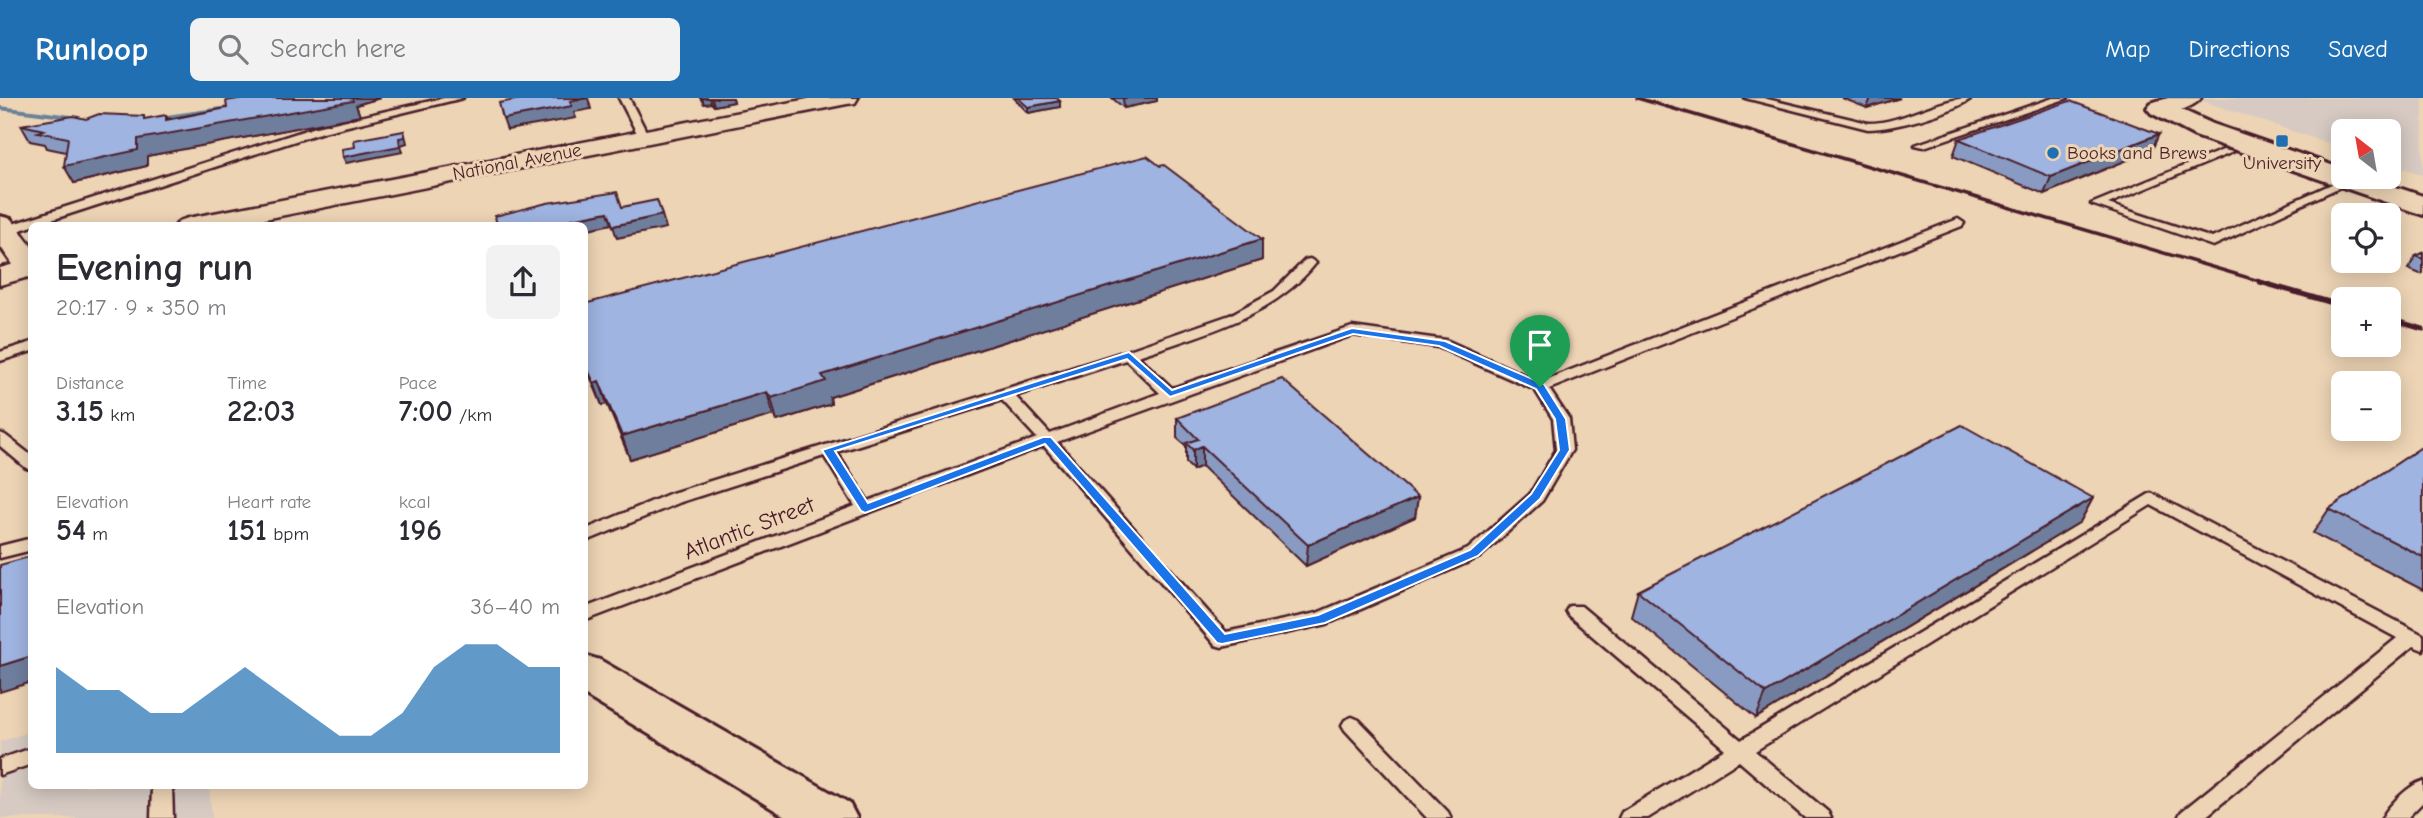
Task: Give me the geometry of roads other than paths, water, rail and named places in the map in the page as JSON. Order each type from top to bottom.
[{"type":"main road","points":[[2150,105],[2204,130],[2331,168]]},
{"type":"main road","points":[[2401,183],[2423,191]]},
{"type":"main road","points":[[2384,189],[2423,206]]},
{"type":"main road","points":[[2,228],[28,264]]},
{"type":"main road","points":[[588,674],[831,818]]},
{"type":"street","name":"National Avenue","points":[[209,222],[847,98]]},
{"type":"street","points":[[2150,105],[2190,98]]},
{"type":"street","points":[[0,277],[28,269]]},
{"type":"lane","points":[[2,228],[320,129],[458,98]]},
{"type":"lane","points":[[624,98],[645,137]]},
{"type":"lane","points":[[1750,98],[1868,126],[1886,126],[1967,98]]},
{"type":"lane","points":[[1920,145],[2063,98]]},
{"type":"lane","points":[[2227,152],[2097,204],[2213,242],[2331,179]]},
{"type":"lane","points":[[1005,394],[1222,640],[1321,619],[1474,553],[1536,496],[1564,450],[1561,419],[1540,387],[1958,223]]},
{"type":"lane","points":[[588,535],[675,498],[1129,355],[1235,318],[1279,294],[1310,263]]},
{"type":"lane","name":"Atlantic Street","points":[[588,613],[1170,394],[1352,331],[1441,343],[1540,387]]},
{"type":"lane","points":[[0,357],[28,347]]},
{"type":"lane","points":[[1129,355],[1170,394]]},
{"type":"lane","points":[[0,438],[28,462]]},
{"type":"lane","points":[[828,450],[865,509]]},
{"type":"lane","points":[[1630,818],[2151,498],[2417,640],[2189,818]]},
{"type":"lane","points":[[0,552],[28,545]]},
{"type":"lane","points":[[1575,611],[1820,818]]},
{"type":"lane","points":[[1352,724],[1440,818]]},
{"type":"lane","points":[[0,767],[28,757]]},
{"type":"lane","points":[[162,789],[162,818]]},
{"type":"lane","points":[[2393,818],[2423,789]]},
{"type":"waterway","points":[[153,119],[242,106]]},
{"type":"waterway","points":[[0,108],[79,118]]},
{"type":"railway","points":[[1637,98],[2266,283]]},
{"type":"railway","points":[[2260,282],[2331,303]]},
{"type":"railway","points":[[2401,323],[2423,329]]},
{"type":"place","name":"University","points":[[2282,141]]},
{"type":"place","name":"Books and Brews","points":[[2053,153]]}]
